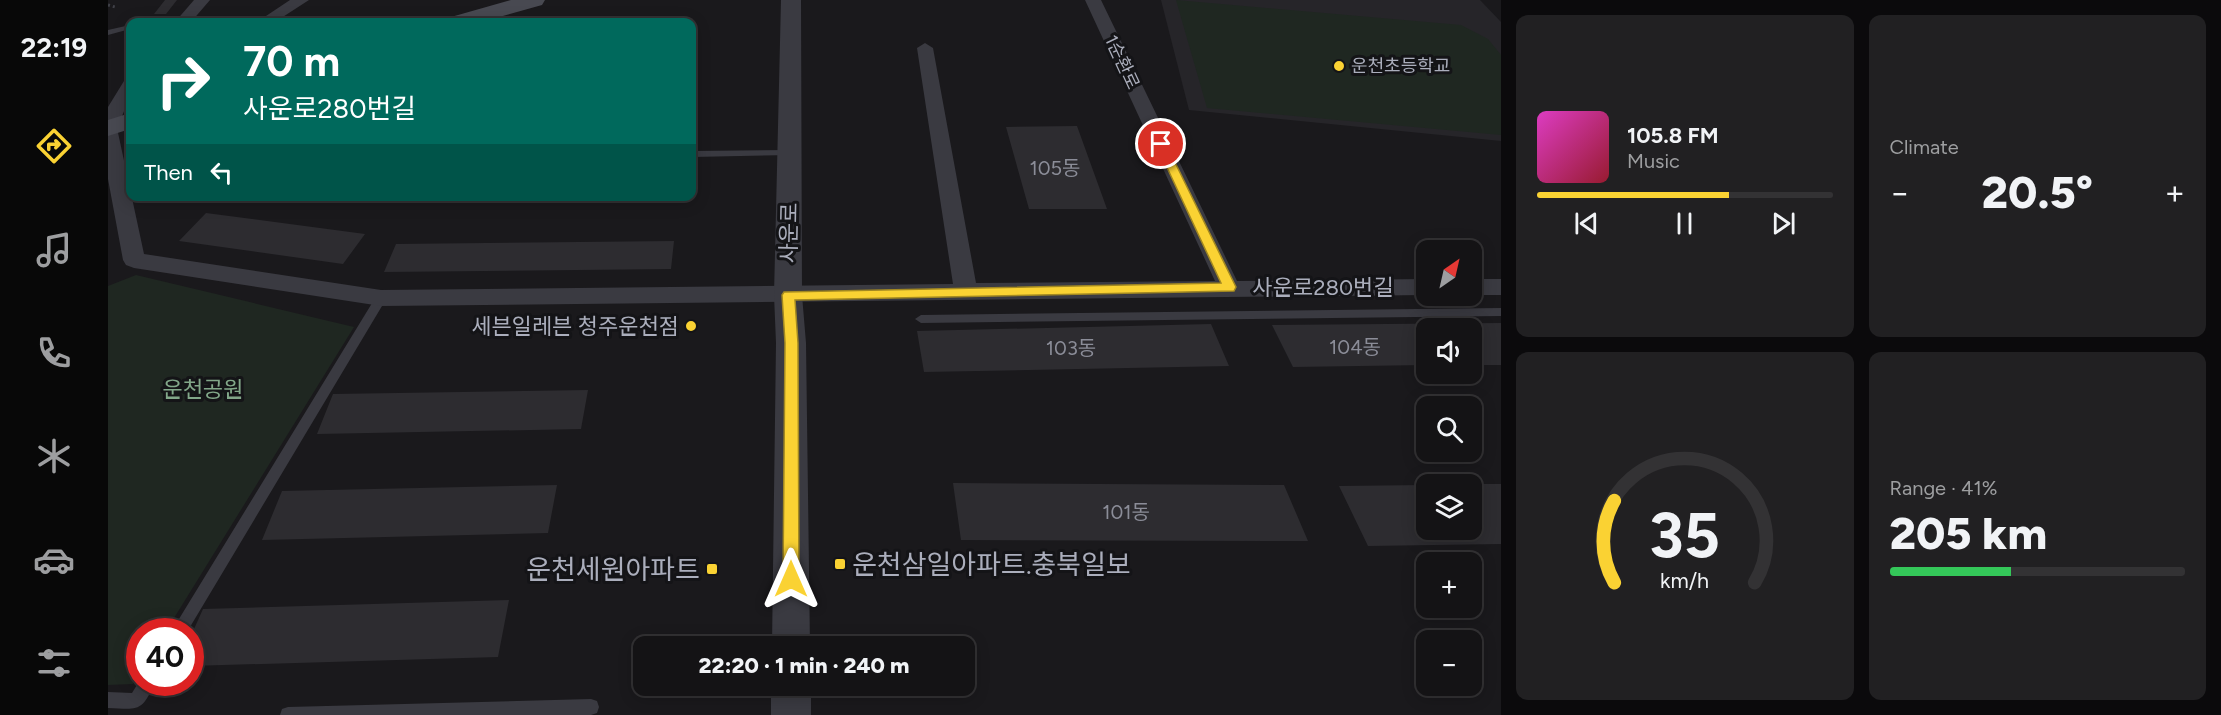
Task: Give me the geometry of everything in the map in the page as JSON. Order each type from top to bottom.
[{"type":"main road","points":[[473,18],[534,0]]},
{"type":"main road","points":[[108,128],[126,122]]},
{"type":"street","points":[[186,18],[202,0]]},
{"type":"street","points":[[272,18],[301,0]]},
{"type":"street","name":"사운로","points":[[791,0],[789,295],[791,636]]},
{"type":"street","name":"1순환로","points":[[1093,0],[1229,287]]},
{"type":"street","points":[[925,48],[966,292]]},
{"type":"street","points":[[108,128],[126,91]]},
{"type":"street","name":"사운로280번길","points":[[108,128],[134,260],[381,298],[789,295],[1229,287],[1416,287]]},
{"type":"street","points":[[1482,287],[1501,287]]},
{"type":"street","points":[[791,696],[791,715]]},
{"type":"lane","points":[[108,33],[126,28]]},
{"type":"lane","points":[[696,154],[790,153]]},
{"type":"lane","points":[[187,618],[381,298]]},
{"type":"lane","points":[[921,319],[1501,312]]},
{"type":"lane","points":[[108,700],[135,701],[138,696]]},
{"type":"lane","points":[[288,715],[591,707]]},
{"type":"path","points":[[108,5],[115,7]]},
{"type":"shaded area","name":"운천초등학교","points":[[1161,0],[1480,0],[1501,22],[1501,141],[1189,110]]},
{"type":"green space","name":"운천초등학교","points":[[1176,0],[1461,25],[1488,39],[1501,55],[1501,135],[1207,108]]},
{"type":"green space","name":"운천공원","points":[[136,275],[354,327],[174,618],[126,618],[126,684],[108,685],[108,286]]},
{"type":"building","points":[[165,0],[177,0],[166,14],[154,14]]},
{"type":"building","points":[[1077,126],[1107,209],[1029,209],[1006,127]]},
{"type":"building","points":[[409,201],[587,201],[408,203]]},
{"type":"building","points":[[206,213],[365,234],[343,264],[179,241]]},
{"type":"building","points":[[674,241],[671,269],[384,272],[396,244]]},
{"type":"building","points":[[1482,323],[1501,323],[1501,365],[1482,365]]},
{"type":"building","points":[[1211,324],[1229,366],[924,372],[917,331]]},
{"type":"building","points":[[1416,324],[1416,365],[1293,367],[1272,325]]},
{"type":"building","points":[[588,390],[581,429],[317,434],[333,394]]},
{"type":"building","points":[[953,483],[1284,485],[1308,541],[961,540]]},
{"type":"building","points":[[1482,484],[1501,484],[1501,544],[1368,546],[1339,486],[1416,485],[1416,540],[1482,540]]},
{"type":"building","points":[[557,485],[548,533],[262,540],[282,491]]},
{"type":"building","points":[[509,600],[498,657],[204,666],[204,618],[199,618],[203,609]]},
{"type":"place","name":"운천초등학교","points":[[1339,66]]},
{"type":"place","name":"세븐일레븐 청주운천점","points":[[691,326]]},
{"type":"place","name":"운천삼일아파트.충북일보","points":[[840,564]]},
{"type":"place","name":"운천세원아파트","points":[[712,569]]},
{"type":"route","points":[[791,579],[789,295],[1229,287],[1161,144]]}]
